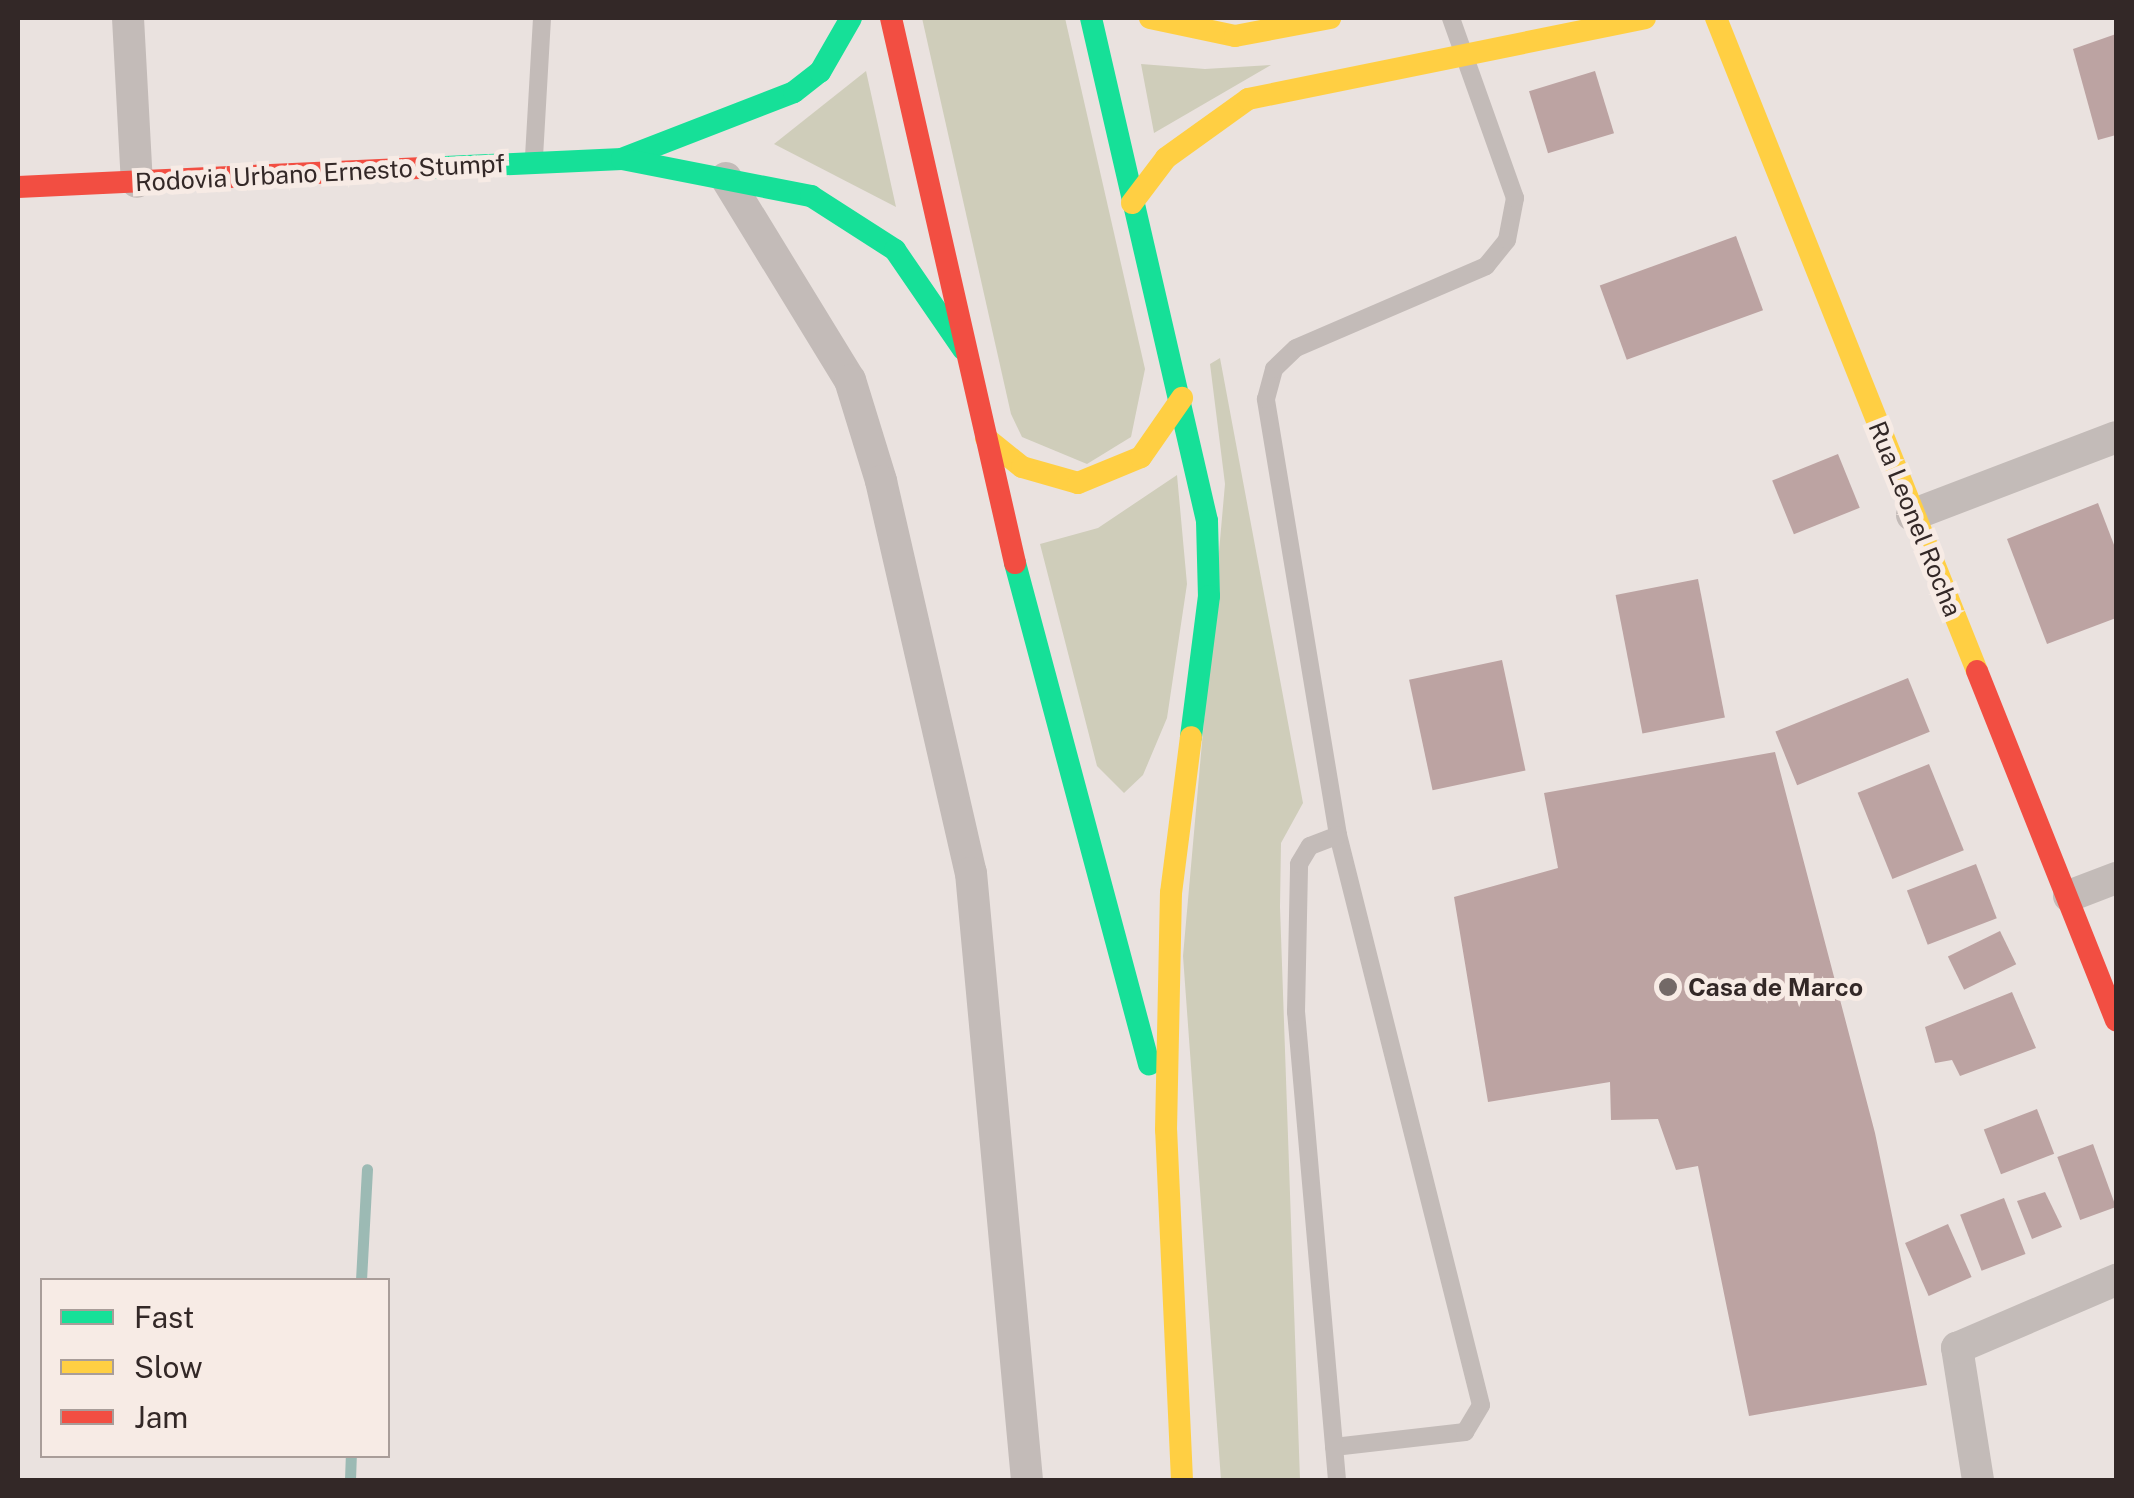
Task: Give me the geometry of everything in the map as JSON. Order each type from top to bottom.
[{"type":"main road","points":[[622,158],[794,92],[828,60],[851,18]]},
{"type":"main road","points":[[891,18],[964,350],[1166,1130]]},
{"type":"main road","points":[[1091,18],[1182,398],[1207,521],[1209,596],[1176,828],[1166,1130],[1182,1480]]},
{"type":"main road","points":[[1150,18],[1234,36],[1330,18]]},
{"type":"main road","points":[[1132,202],[1166,158],[1248,99],[1462,52],[1645,18]]},
{"type":"main road","name":"Rua Leonel Rocha","points":[[1716,18],[2116,1020]]},
{"type":"main road","name":"Rodovia Urbano Ernesto Stumpf","points":[[18,187],[622,158]]},
{"type":"main road","points":[[622,158],[811,196],[852,218],[895,250],[964,350]]},
{"type":"main road","points":[[986,438],[1022,467],[1078,483],[1141,456],[1182,398]]},
{"type":"street","points":[[128,18],[137,182]]},
{"type":"street","points":[[726,178],[850,380],[881,481],[971,873],[1027,1480]]},
{"type":"street","points":[[1912,515],[2116,437]]},
{"type":"street","points":[[2069,896],[2116,878]]},
{"type":"street","points":[[1978,1480],[1957,1348],[2116,1280]]},
{"type":"lane","points":[[534,162],[542,18]]},
{"type":"lane","points":[[1334,1447],[1465,1432],[1481,1405],[1338,836],[1266,399],[1274,369],[1296,348],[1486,266],[1507,240],[1516,198],[1451,18]]},
{"type":"lane","points":[[1337,1480],[1296,1012],[1299,864],[1310,846],[1338,836]]},
{"type":"shaded area","points":[[922,18],[1065,18],[1145,369],[1131,437],[1087,464],[1022,437],[1011,414]]},
{"type":"shaded area","points":[[1141,64],[1205,69],[1271,65],[1154,133]]},
{"type":"shaded area","points":[[866,71],[896,207],[774,144]]},
{"type":"shaded area","points":[[1220,358],[1303,803],[1281,843],[1280,907],[1300,1480],[1221,1480],[1183,956],[1225,484],[1210,364]]},
{"type":"shaded area","points":[[1177,475],[1187,584],[1167,718],[1143,775],[1124,793],[1097,766],[1040,544],[1098,528]]},
{"type":"building","points":[[2116,34],[2116,135],[2098,140],[2073,49]]},
{"type":"building","points":[[1595,71],[1614,133],[1548,153],[1529,91]]},
{"type":"building","points":[[1736,236],[1763,310],[1627,360],[1600,286]]},
{"type":"building","points":[[1838,454],[1860,508],[1794,534],[1772,481]]},
{"type":"building","points":[[2098,503],[2116,550],[2116,618],[2047,644],[2007,539]]},
{"type":"building","points":[[1698,579],[1725,717],[1642,733],[1616,595]]},
{"type":"building","points":[[1502,660],[1525,771],[1433,790],[1409,680]]},
{"type":"building","points":[[1908,678],[1930,732],[1797,785],[1775,732]]},
{"type":"building","points":[[1775,752],[1875,1133],[1927,1385],[1749,1416],[1698,1166],[1676,1170],[1658,1119],[1611,1120],[1610,1082],[1488,1102],[1454,897],[1558,868],[1544,793]]},
{"type":"building","points":[[1929,764],[1964,850],[1892,879],[1858,793]]},
{"type":"building","points":[[1976,864],[1997,918],[1928,945],[1907,891]]},
{"type":"building","points":[[2000,931],[2016,964],[1964,990],[1948,956]]},
{"type":"building","points":[[2012,992],[2036,1048],[1960,1076],[1952,1060],[1935,1063],[1925,1027]]},
{"type":"building","points":[[2037,1109],[2054,1154],[2001,1174],[1984,1129]]},
{"type":"building","points":[[2093,1144],[2116,1207],[2080,1220],[2057,1157]]},
{"type":"building","points":[[2045,1192],[2062,1227],[2032,1239],[2017,1201]]},
{"type":"building","points":[[2004,1198],[2026,1254],[1982,1271],[1960,1215]]},
{"type":"building","points":[[1948,1224],[1972,1277],[1929,1296],[1905,1243]]},
{"type":"waterway","points":[[361,1278],[367,1169]]},
{"type":"waterway","points":[[350,1480],[351,1458]]},
{"type":"traffic: fast","points":[[624,158],[794,92],[820,72],[851,18]]},
{"type":"traffic: fast","points":[[1091,18],[1207,521],[1209,596],[1191,737]]},
{"type":"traffic: fast","points":[[424,168],[622,159],[811,196],[895,250],[963,349]]},
{"type":"traffic: fast","points":[[1015,563],[1149,1064]]},
{"type":"traffic: slow","points":[[1150,18],[1235,36],[1330,18]]},
{"type":"traffic: slow","points":[[1132,203],[1166,158],[1248,99],[1645,18]]},
{"type":"traffic: slow","points":[[1716,18],[1977,671]]},
{"type":"traffic: slow","points":[[986,438],[1022,467],[1078,483],[1141,457],[1182,398]]},
{"type":"traffic: slow","points":[[1182,1480],[1166,1130],[1171,893],[1191,737]]},
{"type":"traffic: jam","points":[[891,18],[1015,563]]},
{"type":"traffic: jam","points":[[18,187],[424,168]]},
{"type":"traffic: jam","points":[[1977,671],[2116,1020]]},
{"type":"place","name":"Casa de Marco","points":[[1668,987]]}]
